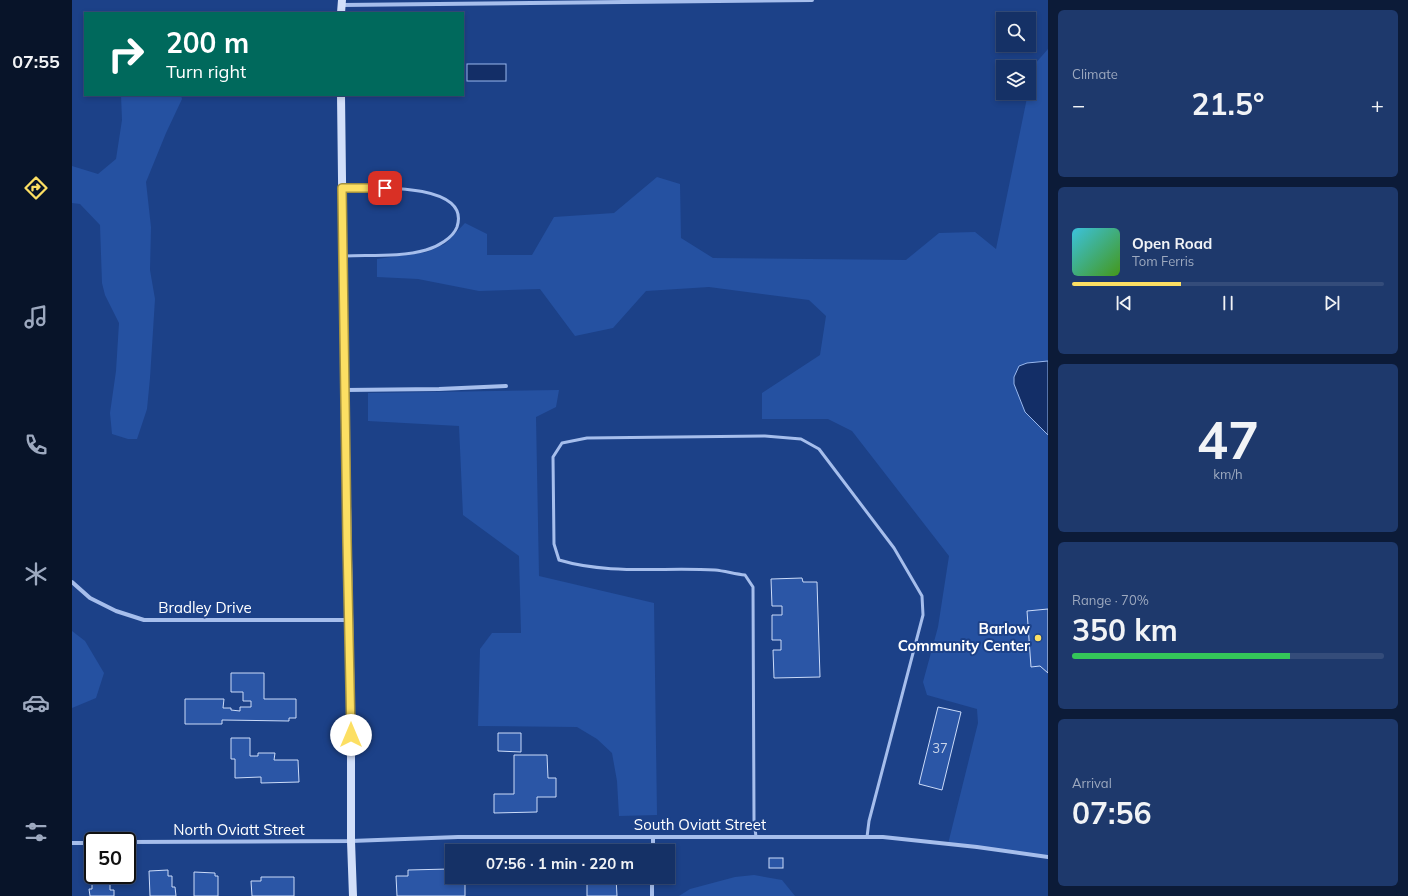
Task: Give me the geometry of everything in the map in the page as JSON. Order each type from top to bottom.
[{"type":"main road","points":[[341,96],[353,896]]},
{"type":"street","points":[[342,6],[812,0]]},
{"type":"street","points":[[345,390],[439,389],[506,386]]},
{"type":"street","name":"Bradley Drive","points":[[72,582],[90,598],[116,612],[144,620],[348,620]]},
{"type":"street","points":[[653,837],[653,844]]},
{"type":"street","name":"South Oviatt Street","points":[[351,841],[458,838],[883,837],[977,847],[1048,857]]},
{"type":"street","name":"North Oviatt Street","points":[[136,842],[351,841]]},
{"type":"street","points":[[72,843],[84,843]]},
{"type":"street","points":[[652,884],[652,896]]},
{"type":"lane","points":[[342,188],[406,189],[424,191],[438,196],[448,202],[456,209],[459,219],[456,228],[450,236],[440,244],[428,250],[412,254],[343,256]]},
{"type":"lane","points":[[756,837],[754,820],[753,586],[745,575],[716,570],[633,570],[576,565],[559,560],[554,544],[554,457],[562,443],[587,438],[765,436],[801,439],[819,449],[894,548],[922,596],[923,615],[866,837]]},
{"type":"shaded area","points":[[1048,49],[1048,857],[948,844],[978,723],[977,709],[927,695],[923,682],[938,627],[949,556],[852,431],[828,419],[762,419],[762,393],[820,355],[826,316],[809,300],[709,287],[646,291],[613,328],[575,336],[540,289],[479,291],[418,279],[377,277],[377,259],[427,252],[445,244],[465,223],[487,234],[487,255],[532,255],[554,217],[614,213],[657,177],[680,184],[681,238],[713,258],[906,260],[939,233],[975,232],[996,249],[1027,100],[1036,100],[1036,63]]},
{"type":"shaded area","points":[[467,64],[506,64],[506,81],[467,81]]},
{"type":"shaded area","points":[[121,96],[181,96],[182,99],[146,182],[151,227],[150,270],[155,299],[147,409],[137,439],[128,439],[112,434],[110,413],[116,371],[119,323],[105,295],[102,283],[100,225],[80,204],[72,203],[72,166],[98,174],[116,159],[122,120]]},
{"type":"shaded area","points":[[1048,361],[1048,435],[1025,412],[1014,384],[1014,377],[1019,366],[1027,363]]},
{"type":"shaded area","points":[[559,390],[556,407],[536,417],[539,576],[654,603],[657,815],[619,816],[617,781],[612,753],[597,739],[577,727],[478,726],[480,649],[492,633],[521,633],[519,556],[463,515],[459,426],[368,421],[368,393]]},
{"type":"shaded area","points":[[72,631],[85,641],[104,673],[96,698],[72,708]]},
{"type":"shaded area","points":[[754,875],[782,880],[795,896],[679,896],[690,889],[735,877]]},
{"type":"building","points":[[802,578],[803,582],[817,582],[820,677],[774,678],[773,650],[781,650],[781,640],[772,640],[772,615],[782,615],[782,606],[772,606],[771,579]]},
{"type":"building","name":"Barlow Community Center","points":[[1048,609],[1048,673],[1040,666],[1031,667],[1027,611]]},
{"type":"building","points":[[231,673],[264,673],[264,699],[296,699],[296,718],[289,718],[289,721],[222,720],[222,724],[185,724],[185,699],[224,699],[223,708],[231,708],[231,710],[240,711],[240,707],[251,707],[251,701],[243,701],[243,692],[231,692]]},
{"type":"building","points":[[938,707],[961,712],[942,790],[919,784]]},
{"type":"building","points":[[498,733],[521,733],[521,752],[498,751]]},
{"type":"building","points":[[231,738],[250,738],[250,756],[258,756],[258,753],[275,753],[274,760],[298,760],[299,782],[261,783],[261,777],[235,778],[235,759],[231,759]]},
{"type":"building","points":[[514,755],[547,755],[548,778],[556,778],[556,797],[537,797],[537,812],[494,813],[494,794],[514,794]]},
{"type":"building","points":[[769,858],[783,858],[783,868],[769,868]]},
{"type":"building","points":[[445,869],[445,884],[465,884],[465,896],[397,896],[396,876],[408,876],[408,870]]},
{"type":"building","points":[[168,870],[168,876],[172,876],[172,887],[175,887],[176,896],[150,896],[149,871]]},
{"type":"building","points":[[194,872],[215,873],[215,876],[218,876],[218,896],[194,896]]},
{"type":"building","points":[[261,877],[294,877],[294,896],[252,896],[251,881],[261,881]]},
{"type":"building","points":[[92,884],[110,884],[110,890],[114,890],[114,896],[90,896],[89,889],[92,889]]},
{"type":"building","points":[[587,884],[616,884],[617,896],[587,896]]},
{"type":"place","name":"Barlow Community Center","points":[[1038,638]]},
{"type":"route","points":[[351,735],[342,188],[385,188]]}]
